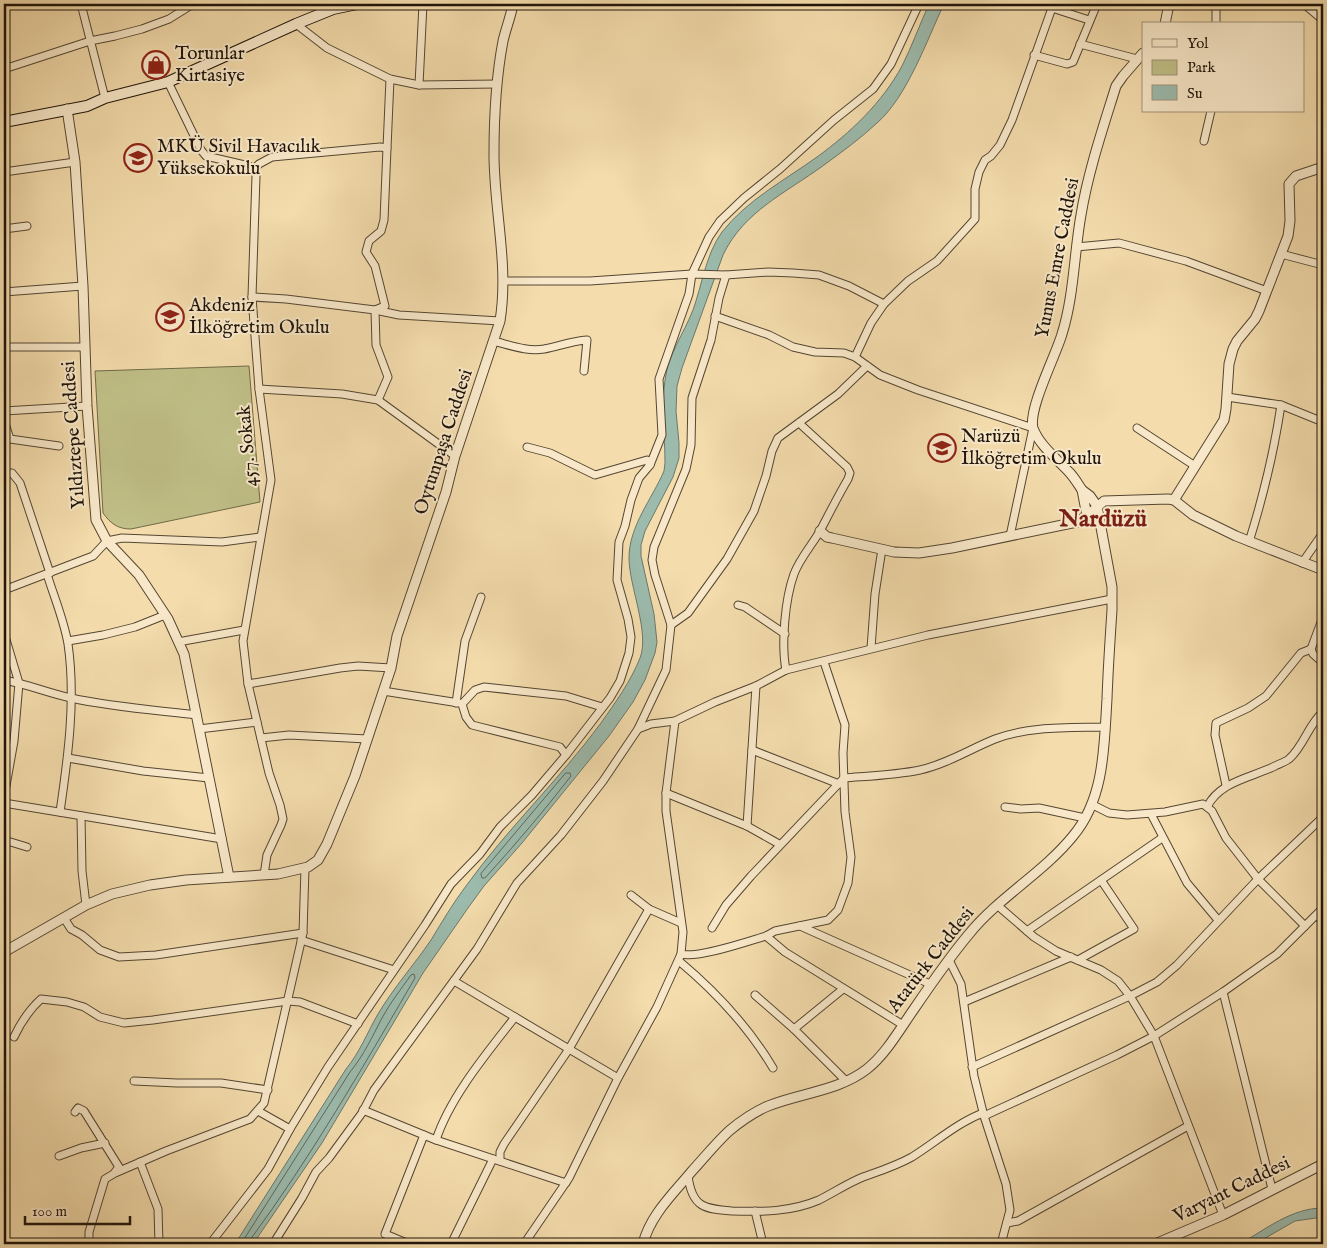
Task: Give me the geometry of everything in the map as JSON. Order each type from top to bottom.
[{"type":"main road","points":[[4,122],[87,106],[105,98],[168,82],[296,24],[333,9],[357,4]]},
{"type":"street","points":[[81,4],[105,98]]},
{"type":"street","points":[[4,69],[90,41],[115,36],[169,19],[193,4]]},
{"type":"street","points":[[419,85],[423,4]]},
{"type":"street","name":"Oytunpaşa Caddesi","points":[[305,868],[318,860],[328,844],[352,784],[391,668],[397,636],[446,492],[455,456],[500,321],[503,281],[494,156],[497,84],[504,40],[513,4]]},
{"type":"street","points":[[210,1244],[268,1169],[290,1128],[328,1067],[452,884],[480,854],[500,827],[532,795],[566,755],[610,698],[620,681],[629,653],[631,637],[617,580],[618,550],[630,500],[639,478],[650,465],[662,435],[660,379],[689,294],[692,274],[709,237],[720,221],[744,198],[780,170],[834,120],[873,89],[891,64],[905,30],[919,4]]},
{"type":"street","points":[[1034,55],[1067,64],[1073,62],[1097,4]]},
{"type":"street","points":[[1165,22],[1169,4]]},
{"type":"street","points":[[1216,4],[1216,22]]},
{"type":"street","points":[[1304,4],[1323,20]]},
{"type":"street","points":[[855,357],[871,323],[884,304],[908,281],[937,261],[975,219],[975,189],[978,172],[985,160],[1000,145],[1012,120],[1052,8],[1089,20]]},
{"type":"street","points":[[296,24],[327,48],[390,79],[419,85],[497,84]]},
{"type":"street","points":[[1080,44],[1140,56]]},
{"type":"street","name":"Yunus Emre Caddesi","points":[[1033,428],[1032,423],[1036,405],[1059,345],[1066,320],[1081,213],[1116,86],[1140,56]]},
{"type":"street","points":[[375,310],[385,306],[375,266],[366,252],[369,241],[381,231],[384,220],[390,79]]},
{"type":"street","points":[[168,82],[201,150],[206,156],[254,169],[272,157],[380,147],[387,148]]},
{"type":"street","name":"Yıldıztepe Caddesi","points":[[67,110],[74,162],[83,286],[88,406],[96,520],[107,541],[139,575],[165,615],[184,654],[229,877]]},
{"type":"street","points":[[1204,141],[1211,112]]},
{"type":"street","points":[[4,172],[74,162]]},
{"type":"street","points":[[1174,500],[1224,420],[1229,364],[1233,350],[1237,341],[1255,319],[1288,236],[1290,221],[1289,184],[1296,176],[1323,167]]},
{"type":"street","name":"457. Sokak","points":[[254,169],[256,182],[252,297],[259,389],[271,480],[243,641],[248,684],[283,818],[281,826],[269,848],[264,875]]},
{"type":"street","points":[[4,229],[27,226]]},
{"type":"street","points":[[1076,247],[1119,243],[1186,261],[1266,291]]},
{"type":"street","points":[[1281,254],[1323,265]]},
{"type":"street","points":[[503,281],[590,281],[692,274],[726,275],[768,272],[819,275],[850,286],[884,304]]},
{"type":"street","points":[[273,1244],[298,1206],[316,1172],[329,1158],[364,1110],[374,1090],[477,949],[516,883],[561,835],[603,780],[638,728],[666,670],[670,625],[654,575],[652,560],[654,547],[686,469],[691,445],[692,398],[711,340],[726,275]]},
{"type":"street","points":[[4,292],[83,286]]},
{"type":"street","points":[[252,297],[286,299],[375,310],[399,315],[500,321]]},
{"type":"street","points":[[375,310],[376,345],[388,377],[378,400]]},
{"type":"street","points":[[715,316],[769,335],[793,347],[815,352],[844,353],[862,360],[880,375],[918,390],[1033,428],[1043,444],[1070,472],[1082,490],[1090,496],[1097,506]]},
{"type":"street","points":[[493,341],[528,350],[543,350],[574,341],[587,340],[584,371]]},
{"type":"street","points":[[4,347],[85,347]]},
{"type":"street","points":[[670,625],[688,613],[727,559],[754,511],[772,451],[778,438],[838,394],[867,366]]},
{"type":"street","points":[[259,389],[333,393],[378,400],[455,456]]},
{"type":"street","points":[[1227,397],[1281,405],[1323,422]]},
{"type":"street","points":[[1249,542],[1262,500],[1276,442],[1281,405]]},
{"type":"street","points":[[4,411],[88,406]]},
{"type":"street","points":[[4,420],[10,439],[59,446]]},
{"type":"street","points":[[786,670],[783,654],[788,601],[794,574],[820,531],[850,473],[847,467],[799,423]]},
{"type":"street","points":[[1010,536],[1033,428]]},
{"type":"street","points":[[1137,428],[1195,466]]},
{"type":"street","points":[[526,446],[550,453],[595,475],[647,460],[650,465]]},
{"type":"street","points":[[4,474],[12,473],[20,483],[68,642],[70,667],[68,758],[60,812]]},
{"type":"street","points":[[1082,490],[1087,516]]},
{"type":"street","points":[[820,531],[827,537],[908,554],[919,553],[1077,522],[1087,516],[1102,502],[1108,500],[1157,498],[1174,500],[1193,515],[1249,542],[1323,570]]},
{"type":"street","name":"Atatürk Caddesi","points":[[643,1244],[646,1233],[654,1218],[688,1176],[728,1132],[741,1121],[759,1110],[779,1102],[846,1082],[873,1064],[903,1025],[930,984],[969,934],[1073,836],[1091,804],[1101,772],[1105,727],[1112,587],[1097,506]]},
{"type":"street","points":[[1302,563],[1323,534]]},
{"type":"street","points":[[4,590],[93,556],[107,541],[122,538],[222,542],[260,537]]},
{"type":"street","points":[[871,648],[882,549]]},
{"type":"street","points":[[481,597],[465,641],[459,703],[466,717],[472,725],[560,747],[566,755]]},
{"type":"street","points":[[638,728],[650,724],[675,721],[715,702],[756,686],[786,670],[928,635],[1112,599]]},
{"type":"street","points":[[738,605],[746,607],[785,634]]},
{"type":"street","points":[[68,642],[135,627],[165,615]]},
{"type":"street","points":[[1226,785],[1215,735],[1216,723],[1248,708],[1266,696],[1301,654],[1310,649],[1323,617]]},
{"type":"street","points":[[178,642],[244,630]]},
{"type":"street","points":[[4,633],[19,683],[14,741],[4,797]]},
{"type":"street","points":[[1310,649],[1323,663]]},
{"type":"street","points":[[681,954],[700,954],[775,932],[828,920],[838,910],[848,883],[851,857],[842,781],[845,725],[824,662]]},
{"type":"street","points":[[248,684],[340,668],[358,666],[391,668]]},
{"type":"street","points":[[4,680],[70,698],[124,707],[197,715]]},
{"type":"street","points":[[747,826],[756,686]]},
{"type":"street","points":[[383,691],[459,703],[475,690],[484,687],[566,696],[602,707]]},
{"type":"street","points":[[1207,807],[1211,799],[1226,785],[1288,760],[1321,715]]},
{"type":"street","points":[[1321,715],[1323,724]]},
{"type":"street","points":[[524,1244],[566,1182],[618,1078],[657,1008],[681,954],[681,923],[666,811],[666,793],[675,721]]},
{"type":"street","points":[[199,729],[257,722]]},
{"type":"street","points":[[752,750],[842,781],[921,770],[946,762],[995,739],[1011,734],[1062,728],[1105,727]]},
{"type":"street","points":[[261,738],[289,734],[367,739]]},
{"type":"street","points":[[68,758],[144,771],[209,778]]},
{"type":"street","points":[[712,928],[726,905],[779,844],[842,781]]},
{"type":"street","points":[[666,793],[747,826],[779,844]]},
{"type":"street","points":[[4,803],[222,839]]},
{"type":"street","points":[[1091,804],[1108,812],[1127,816],[1165,812],[1203,804],[1212,811],[1226,838],[1258,879],[1306,926]]},
{"type":"street","points":[[1006,807],[1021,809],[1038,808],[1084,818]]},
{"type":"street","points":[[1151,814],[1187,883],[1218,920]]},
{"type":"street","points":[[80,816],[82,871],[86,905]]},
{"type":"street","points":[[972,1067],[1157,982],[1177,965],[1258,879],[1323,817]]},
{"type":"street","points":[[1027,931],[1162,838]]},
{"type":"street","points":[[4,840],[27,847]]},
{"type":"street","points":[[4,952],[86,905],[112,894],[150,885],[278,874],[305,868],[302,936],[264,1103],[250,1119],[115,1172],[105,1179],[89,1232],[88,1244]]},
{"type":"street","points":[[964,1002],[1075,958],[1134,929],[1101,880]]},
{"type":"street","points":[[631,896],[649,909],[681,923]]},
{"type":"street","points":[[997,906],[1027,931],[1056,951],[1102,970],[1118,982],[1130,996],[1154,1036],[1223,1215]]},
{"type":"street","points":[[451,1244],[504,1144],[569,1049],[649,909]]},
{"type":"street","points":[[688,1176],[692,1195],[706,1207],[716,1210],[785,1210],[817,1201],[862,1178],[902,1162],[968,1119],[984,1114],[1117,1055],[1154,1036],[1223,992],[1277,954],[1320,911]]},
{"type":"street","points":[[1320,911],[1323,925]]},
{"type":"street","points":[[64,918],[71,929],[82,935],[100,950],[119,957],[156,955],[302,936],[394,970]]},
{"type":"street","points":[[800,926],[930,984]]},
{"type":"street","points":[[766,936],[786,952],[903,1025]]},
{"type":"street","points":[[949,960],[961,984],[972,1067],[984,1114],[1006,1184],[1010,1210],[1001,1244]]},
{"type":"street","points":[[678,962],[715,993],[762,1049],[773,1068]]},
{"type":"street","points":[[454,981],[618,1078]]},
{"type":"street","points":[[794,1029],[843,989]]},
{"type":"street","points":[[1223,992],[1272,1189]]},
{"type":"street","points":[[755,995],[794,1029],[846,1082]]},
{"type":"street","points":[[14,1037],[24,1018],[40,999],[67,1002],[84,1007],[100,1018],[124,1023],[288,1001],[300,1002],[358,1024]]},
{"type":"street","points":[[436,1140],[443,1120],[472,1074],[515,1017]]},
{"type":"street","points":[[134,1081],[222,1083],[268,1090]]},
{"type":"street","points":[[75,1112],[78,1108],[84,1111],[119,1167],[115,1172]]},
{"type":"street","points":[[364,1110],[436,1140],[566,1182]]},
{"type":"street","points":[[258,1111],[290,1128]]},
{"type":"street","points":[[1007,1223],[1018,1222],[1188,1126]]},
{"type":"street","points":[[409,1244],[384,1234],[424,1135]]},
{"type":"street","points":[[59,1156],[81,1148],[105,1143]]},
{"type":"street","points":[[140,1162],[158,1209],[159,1244]]},
{"type":"street","name":"Varyant Caddesi","points":[[1155,1244],[1223,1215],[1323,1164]]},
{"type":"street","points":[[755,1211],[763,1244]]},
{"type":"green space","points":[[249,366],[260,502],[131,529],[122,528],[112,523],[103,513],[95,371]]},
{"type":"water","points":[[929,4],[944,4],[907,83],[888,112],[851,145],[754,215],[742,226],[723,255],[677,386],[676,411],[679,458],[673,477],[645,531],[641,545],[641,556],[654,614],[657,642],[645,680],[633,702],[609,736],[522,843],[484,886],[468,908],[423,973],[322,1143],[253,1244],[235,1244],[355,1056],[378,1014],[397,985],[498,844],[601,723],[636,667],[642,648],[642,636],[630,569],[630,546],[637,524],[664,471],[663,401],[669,362],[693,310],[708,260],[722,232],[755,200],[829,148],[875,105],[902,66]]},
{"type":"water","points":[[1323,1208],[1323,1217],[1295,1221],[1255,1244],[1240,1244],[1290,1215]]},
{"type":"place","name":"Torunlar Kirtasiye","points":[[156,65]]},
{"type":"place","name":"MKÜ Sivil Havacılık Yüksekokulu","points":[[138,158]]},
{"type":"place","name":"Akdeniz İlköğretim Okulu","points":[[170,317]]},
{"type":"place","name":"Narüzü İlköğretim Okulu","points":[[942,448]]},
{"type":"district","name":"Nardüzü","points":[[1103,519]]}]
